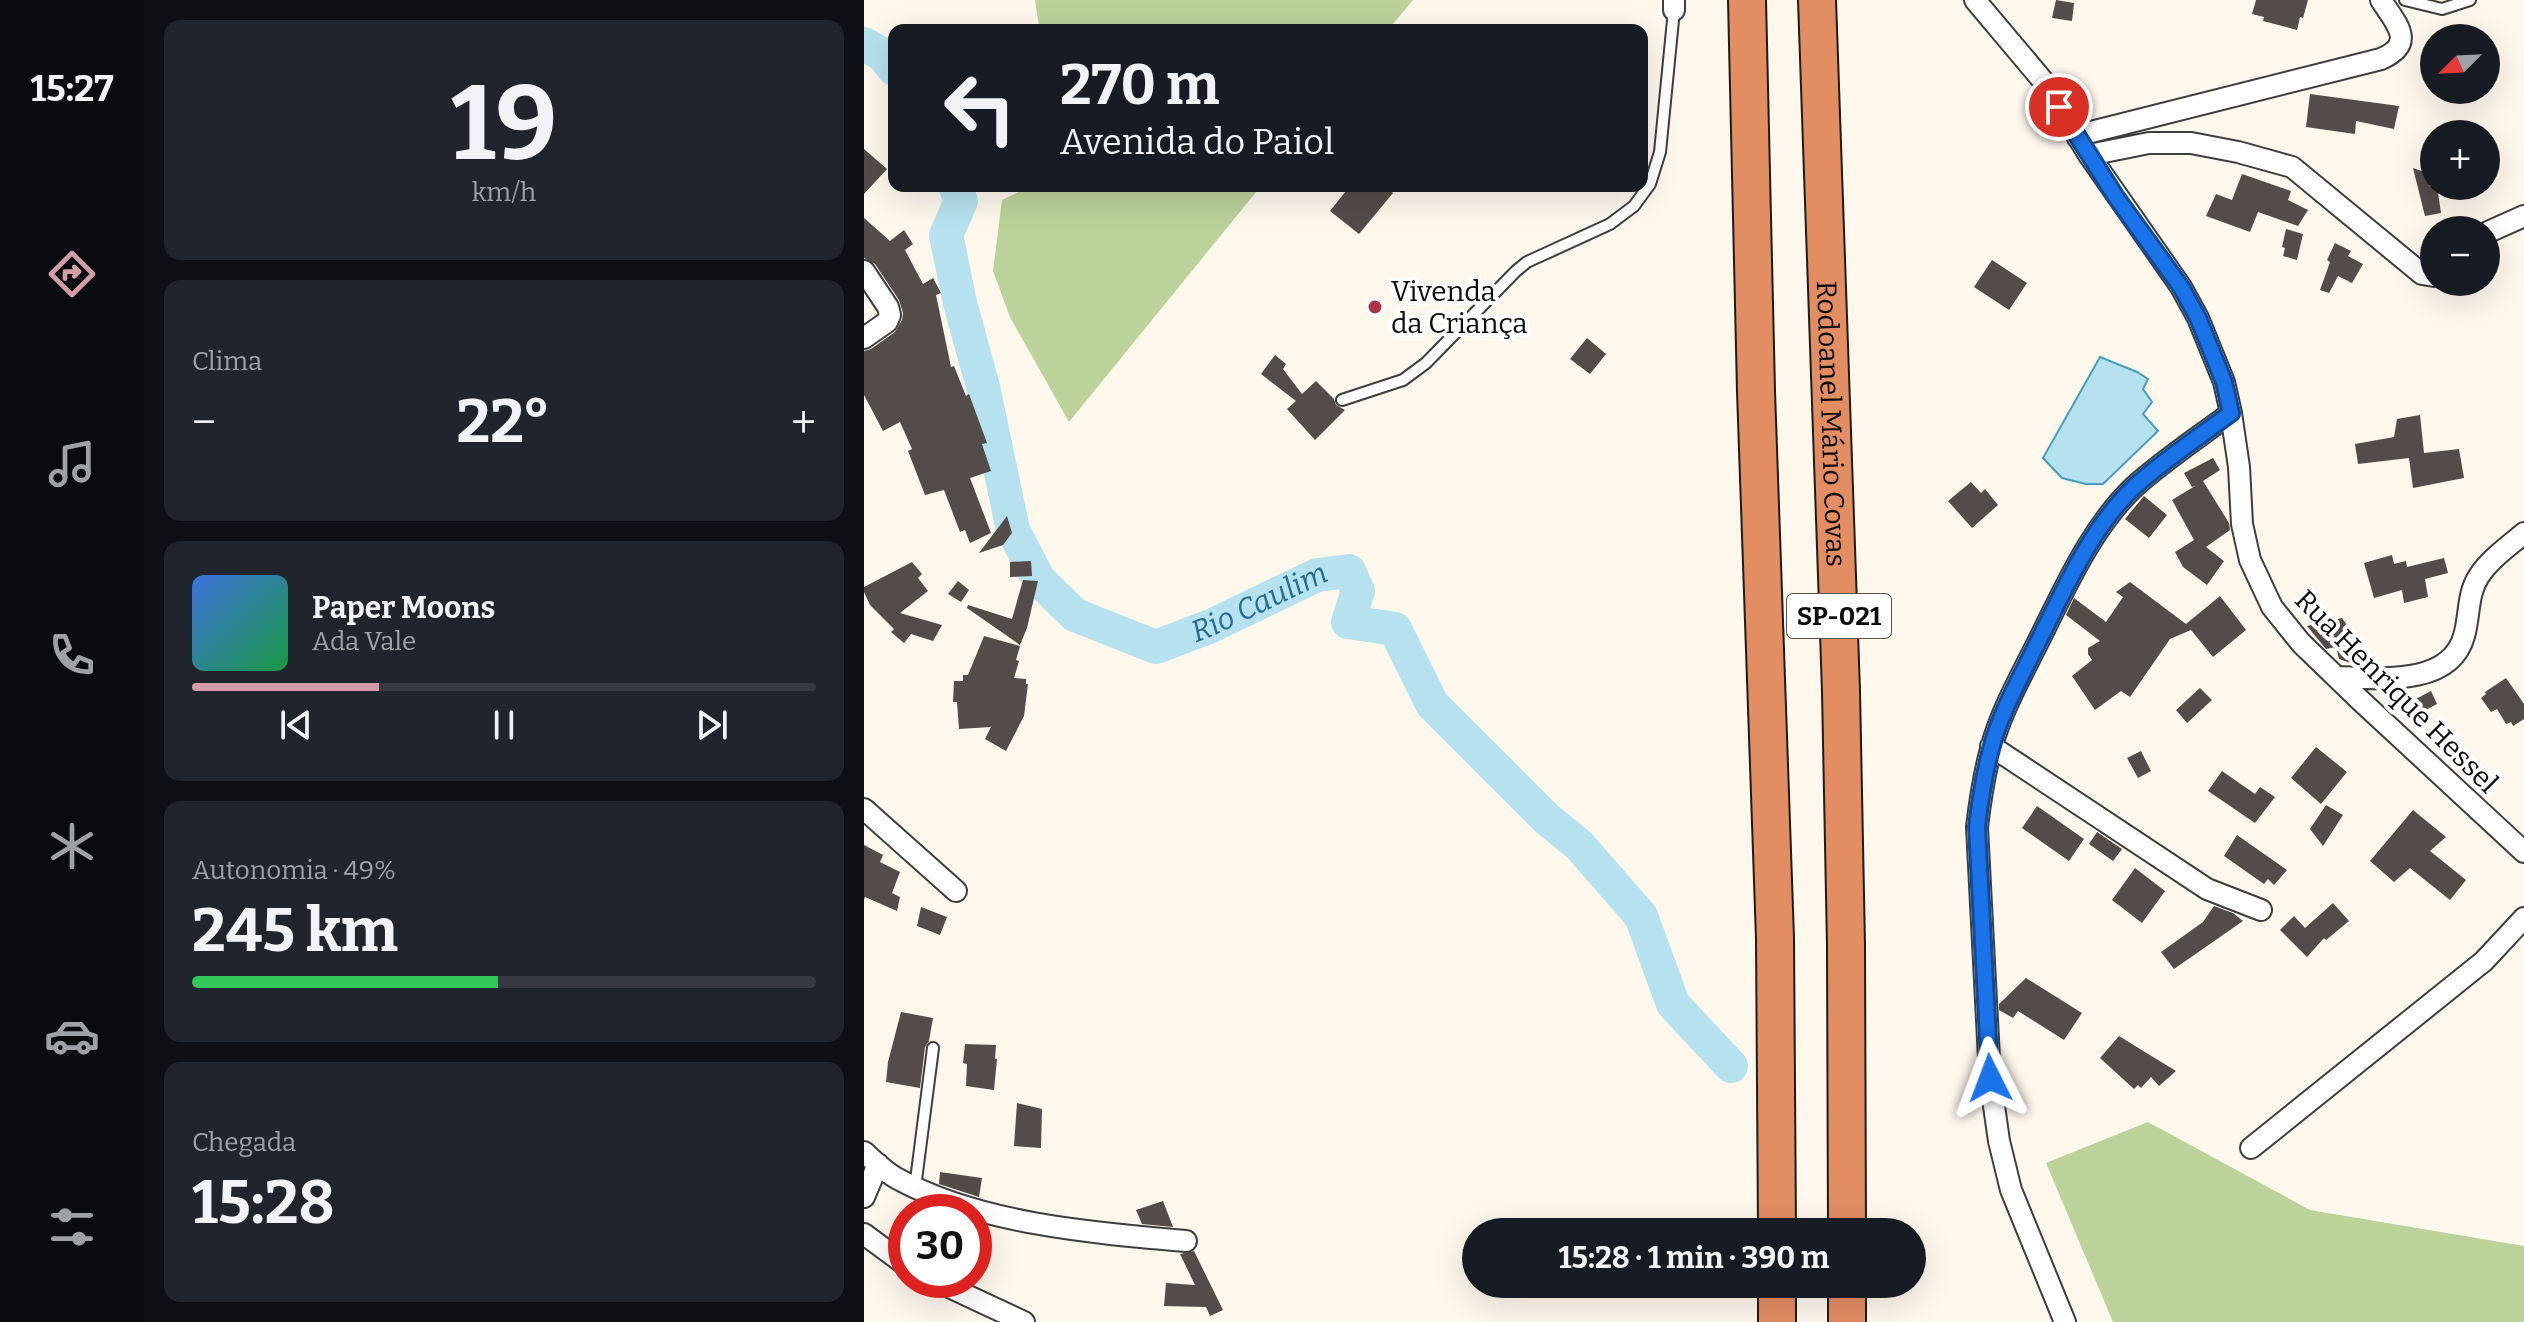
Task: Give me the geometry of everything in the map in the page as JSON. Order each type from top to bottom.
[{"type":"highway","name":"SP-021","points":[[1747,0],[1756,391],[1775,938],[1777,1218]]},
{"type":"highway","name":"Rodoanel Mário Covas","points":[[1817,0],[1842,707],[1847,961],[1847,1218]]},
{"type":"highway","points":[[1777,1298],[1777,1322]]},
{"type":"highway","points":[[1847,1298],[1847,1322]]},
{"type":"street","name":"Rua Henrique Hessel","points":[[1975,0],[2037,73],[2083,146],[2181,287],[2198,318],[2224,382],[2231,413],[2239,467],[2242,524],[2250,560],[2272,607],[2301,643],[2406,745],[2524,852]]},
{"type":"street","points":[[2083,146],[2091,132],[2381,59],[2394,53],[2400,44],[2401,32],[2381,0]]},
{"type":"street","points":[[2083,146],[2191,143],[2292,167],[2420,272]]},
{"type":"street","points":[[2500,227],[2524,216]]},
{"type":"street","points":[[864,271],[890,315],[887,322],[864,338]]},
{"type":"street","points":[[2065,1322],[2011,1190],[1999,1141],[1990,1078],[1977,827],[1981,793],[1991,746],[2012,695],[2078,564],[2105,522],[2133,489],[2231,413]]},
{"type":"street","points":[[2338,677],[2414,678],[2449,660],[2460,648],[2465,634],[2471,590],[2478,576],[2524,533]]},
{"type":"street","points":[[1991,746],[2207,889],[2261,910]]},
{"type":"street","points":[[864,809],[956,891]]},
{"type":"street","points":[[2251,1148],[2484,961],[2524,918]]},
{"type":"street","points":[[871,1158],[894,1178],[947,1202],[1032,1222],[1133,1237],[1186,1241]]},
{"type":"street","points":[[864,1197],[871,1158]]},
{"type":"street","points":[[864,1234],[888,1252]]},
{"type":"street","points":[[973,1298],[1024,1322]]},
{"type":"lane","points":[[2405,0],[2442,9],[2470,0]]},
{"type":"lane","points":[[1648,187],[1660,152],[1674,5]]},
{"type":"lane","points":[[1342,400],[1403,380],[1426,363],[1527,262],[1610,224],[1634,206],[1644,192]]},
{"type":"lane","points":[[915,1188],[933,1048]]},
{"type":"green space","points":[[1035,0],[1413,0],[1393,24],[1039,24]]},
{"type":"green space","points":[[1019,192],[1256,192],[1069,422],[1010,317],[993,271],[1002,200]]},
{"type":"green space","points":[[2148,1122],[2310,1210],[2524,1246],[2524,1322],[2113,1322],[2046,1163]]},
{"type":"water","points":[[2100,357],[2148,379],[2143,389],[2152,402],[2143,414],[2158,431],[2103,484],[2086,484],[2062,478],[2043,458]]},
{"type":"building","points":[[2056,0],[2074,3],[2072,21],[2052,18]]},
{"type":"building","points":[[2256,0],[2308,0],[2297,30],[2263,21],[2264,17],[2252,14]]},
{"type":"building","points":[[2310,94],[2399,106],[2394,129],[2356,121],[2355,134],[2306,127]]},
{"type":"building","points":[[864,149],[887,169],[864,194]]},
{"type":"building","points":[[2413,168],[2420,170],[2420,196]]},
{"type":"building","points":[[2242,174],[2291,191],[2288,200],[2308,210],[2298,226],[2258,212],[2250,232],[2206,216],[2216,194],[2232,200]]},
{"type":"building","points":[[1345,192],[1393,193],[1359,234],[1330,211]]},
{"type":"building","points":[[2421,200],[2439,200],[2441,213],[2425,216]]},
{"type":"building","points":[[864,218],[890,241],[904,230],[913,244],[905,250],[923,284],[933,278],[941,293],[936,295],[951,367],[954,366],[966,396],[969,394],[987,443],[982,444],[991,471],[970,478],[991,533],[970,543],[965,530],[960,532],[944,490],[925,495],[908,451],[912,449],[900,422],[883,431],[864,395],[864,351],[895,332],[903,313],[899,300],[875,264],[864,258]]},
{"type":"building","points":[[2286,229],[2303,234],[2297,260],[2283,256]]},
{"type":"building","points":[[2335,243],[2351,251],[2348,256],[2363,264],[2352,283],[2338,276],[2329,293],[2320,290],[2330,262],[2327,260]]},
{"type":"building","points":[[1992,260],[2027,283],[2009,310],[1974,287]]},
{"type":"building","points":[[1587,338],[1606,354],[1590,374],[1570,359]]},
{"type":"building","points":[[1275,355],[1286,364],[1283,369],[1302,394],[1316,381],[1336,405],[1345,410],[1315,440],[1287,409],[1296,401],[1261,374]]},
{"type":"building","points":[[2420,415],[2424,453],[2459,449],[2464,478],[2413,488],[2409,458],[2358,464],[2355,444],[2394,437],[2397,419]]},
{"type":"building","points":[[2213,458],[2220,470],[2203,481],[2229,523],[2230,530],[2206,547],[2224,561],[2207,585],[2183,567],[2175,552],[2194,540],[2172,500],[2195,486],[2192,487],[2184,473]]},
{"type":"building","points":[[1971,482],[1981,493],[1985,489],[1998,505],[1972,528],[1948,501]]},
{"type":"building","points":[[2144,496],[2167,515],[2149,538],[2125,519]]},
{"type":"building","points":[[1007,516],[1012,533],[1003,545],[979,553]]},
{"type":"building","points":[[2392,555],[2394,564],[2406,561],[2407,567],[2444,558],[2448,573],[2425,579],[2428,597],[2404,603],[2402,590],[2374,598],[2364,563]]},
{"type":"building","points":[[1031,561],[1032,576],[1010,577],[1010,562]]},
{"type":"building","points":[[912,562],[922,574],[918,578],[928,591],[900,613],[942,625],[933,641],[911,634],[904,643],[891,632],[894,629],[870,605],[864,592],[864,587]]},
{"type":"building","points":[[1023,580],[1038,581],[1020,645],[967,608],[968,605],[1012,619]]},
{"type":"building","points":[[958,581],[969,590],[961,602],[948,594]]},
{"type":"building","points":[[2130,582],[2186,624],[2220,596],[2246,630],[2213,657],[2191,630],[2170,639],[2130,697],[2121,691],[2095,710],[2072,676],[2092,660],[2088,648],[2100,641],[2066,615],[2074,598],[2106,622],[2123,597],[2116,592]]},
{"type":"building","points":[[2342,618],[2367,654],[2353,664],[2339,659],[2336,647],[2326,649],[2307,626]]},
{"type":"building","points":[[984,636],[1020,646],[1014,678],[1026,679],[1028,684],[1024,716],[1006,751],[985,739],[991,727],[959,729],[957,702],[953,702],[954,681],[963,681],[963,675],[968,675]]},
{"type":"building","points":[[2506,678],[2524,704],[2524,719],[2513,726],[2511,722],[2506,724],[2497,709],[2491,712],[2481,698]]},
{"type":"building","points":[[2200,688],[2212,700],[2187,723],[2176,710]]},
{"type":"building","points":[[2431,691],[2437,704],[2420,713],[2412,701]]},
{"type":"building","points":[[2316,747],[2347,772],[2321,804],[2291,778]]},
{"type":"building","points":[[2141,751],[2151,771],[2138,778],[2127,758]]},
{"type":"building","points":[[2222,771],[2255,794],[2260,787],[2275,797],[2255,823],[2208,791]]},
{"type":"building","points":[[2326,805],[2343,815],[2323,846],[2310,829]]},
{"type":"building","points":[[2037,806],[2084,839],[2069,861],[2022,828]]},
{"type":"building","points":[[2413,810],[2446,837],[2430,851],[2466,880],[2450,900],[2410,868],[2394,882],[2370,861]]},
{"type":"building","points":[[2097,832],[2122,849],[2113,861],[2089,844]]},
{"type":"building","points":[[2237,835],[2287,870],[2274,885],[2268,879],[2264,884],[2224,856]]},
{"type":"building","points":[[864,845],[883,855],[880,862],[900,872],[892,893],[900,897],[897,911],[864,899]]},
{"type":"building","points":[[2135,868],[2165,891],[2142,923],[2112,900]]},
{"type":"building","points":[[2333,903],[2349,921],[2326,940],[2324,938],[2307,957],[2280,930],[2294,916],[2305,928]]},
{"type":"building","points":[[2214,906],[2233,913],[2243,921],[2174,969],[2161,952],[2203,922]]},
{"type":"building","points":[[921,907],[947,917],[940,935],[917,926]]},
{"type":"building","points":[[2026,978],[2082,1013],[2064,1040],[2018,1011],[2013,1018],[1999,1010],[1999,1004]]},
{"type":"building","points":[[901,1012],[933,1018],[925,1047],[920,1088],[886,1082]]},
{"type":"building","points":[[2119,1036],[2176,1071],[2159,1086],[2151,1077],[2141,1088],[2138,1085],[2134,1089],[2100,1058]]},
{"type":"building","points":[[965,1044],[996,1045],[994,1090],[966,1086],[967,1064],[963,1063]]},
{"type":"building","points":[[1017,1103],[1042,1109],[1041,1148],[1014,1146]]},
{"type":"building","points":[[940,1172],[982,1178],[979,1194],[939,1184]]},
{"type":"building","points":[[1163,1201],[1173,1227],[1142,1224],[1136,1210]]},
{"type":"building","points":[[1194,1251],[1223,1310],[1210,1316],[1206,1307],[1164,1306],[1166,1283],[1195,1285],[1180,1254]]},
{"type":"waterway","name":"Rio Caulim","points":[[864,44],[888,61]]},
{"type":"waterway","name":"Rio Caulim","points":[[957,192],[961,201],[946,235],[960,303],[983,387],[1013,530],[1039,580],[1075,615],[1156,647],[1211,626],[1317,575],[1349,571],[1358,591],[1348,622],[1395,629],[1432,704],[1547,819],[1579,845],[1641,916],[1673,1004],[1731,1066]]},
{"type":"place","name":"Vivenda da Criança","points":[[1375,307]]},
{"type":"route","points":[[1990,1078],[1977,827],[1991,746],[2012,695],[2078,564],[2105,522],[2133,489],[2231,413],[2211,346],[2181,287],[2116,197],[2059,107]]}]
